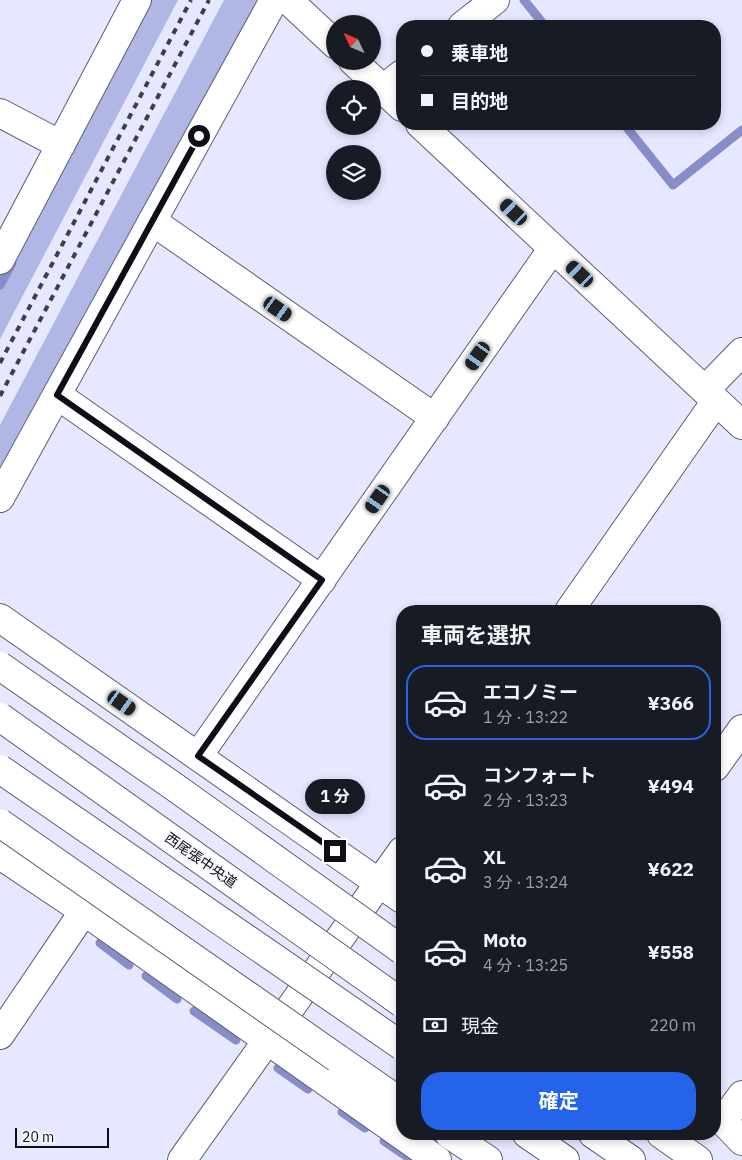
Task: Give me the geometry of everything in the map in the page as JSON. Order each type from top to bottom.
[{"type":"street","points":[[0,260],[137,0]]},
{"type":"street","points":[[0,498],[274,0]]},
{"type":"street","points":[[288,0],[326,36]]},
{"type":"street","points":[[470,20],[495,0]]},
{"type":"street","points":[[367,70],[396,90]]},
{"type":"street","points":[[0,113],[60,145]]},
{"type":"street","points":[[426,130],[742,425]]},
{"type":"street","points":[[152,221],[435,418]]},
{"type":"street","points":[[198,756],[553,248]]},
{"type":"street","points":[[573,605],[710,395],[742,352]]},
{"type":"street","points":[[57,395],[322,580]]},
{"type":"street","points":[[0,618],[396,894]]},
{"type":"street","points":[[0,666],[176,788],[396,946]]},
{"type":"street","name":"西尾張中央道","points":[[0,717],[396,999]]},
{"type":"street","points":[[721,759],[742,729]]},
{"type":"street","points":[[0,769],[396,1042]]},
{"type":"street","points":[[0,823],[396,1098]]},
{"type":"street","points":[[0,855],[396,1131]]},
{"type":"street","points":[[182,1160],[396,860]]},
{"type":"street","points":[[0,1035],[84,912]]},
{"type":"street","points":[[721,1117],[742,1095]]},
{"type":"street","points":[[721,1121],[742,1142]]},
{"type":"street","points":[[408,1140],[437,1160]]},
{"type":"street","points":[[458,1140],[488,1160]]},
{"type":"street","points":[[537,1140],[565,1160]]},
{"type":"street","points":[[602,1140],[631,1160]]},
{"type":"street","points":[[670,1140],[698,1160]]},
{"type":"shaded area","points":[[151,0],[178,0],[0,339],[0,287]]},
{"type":"shaded area","points":[[224,0],[257,0],[0,468],[0,425]]},
{"type":"waterway","points":[[524,0],[540,20]]},
{"type":"waterway","points":[[629,130],[673,185],[742,130]]},
{"type":"waterway","points":[[0,285],[12,263]]},
{"type":"waterway","points":[[100,943],[129,965]]},
{"type":"waterway","points":[[146,976],[177,999]]},
{"type":"waterway","points":[[194,1011],[236,1040]]},
{"type":"waterway","points":[[278,1068],[308,1089]]},
{"type":"waterway","points":[[342,1112],[365,1128]]},
{"type":"waterway","points":[[384,1141],[412,1160]]},
{"type":"railway","points":[[0,363],[191,0]]},
{"type":"railway","points":[[0,396],[209,0]]},
{"type":"route","points":[[199,136],[57,395],[322,580],[198,756],[335,851]]}]
